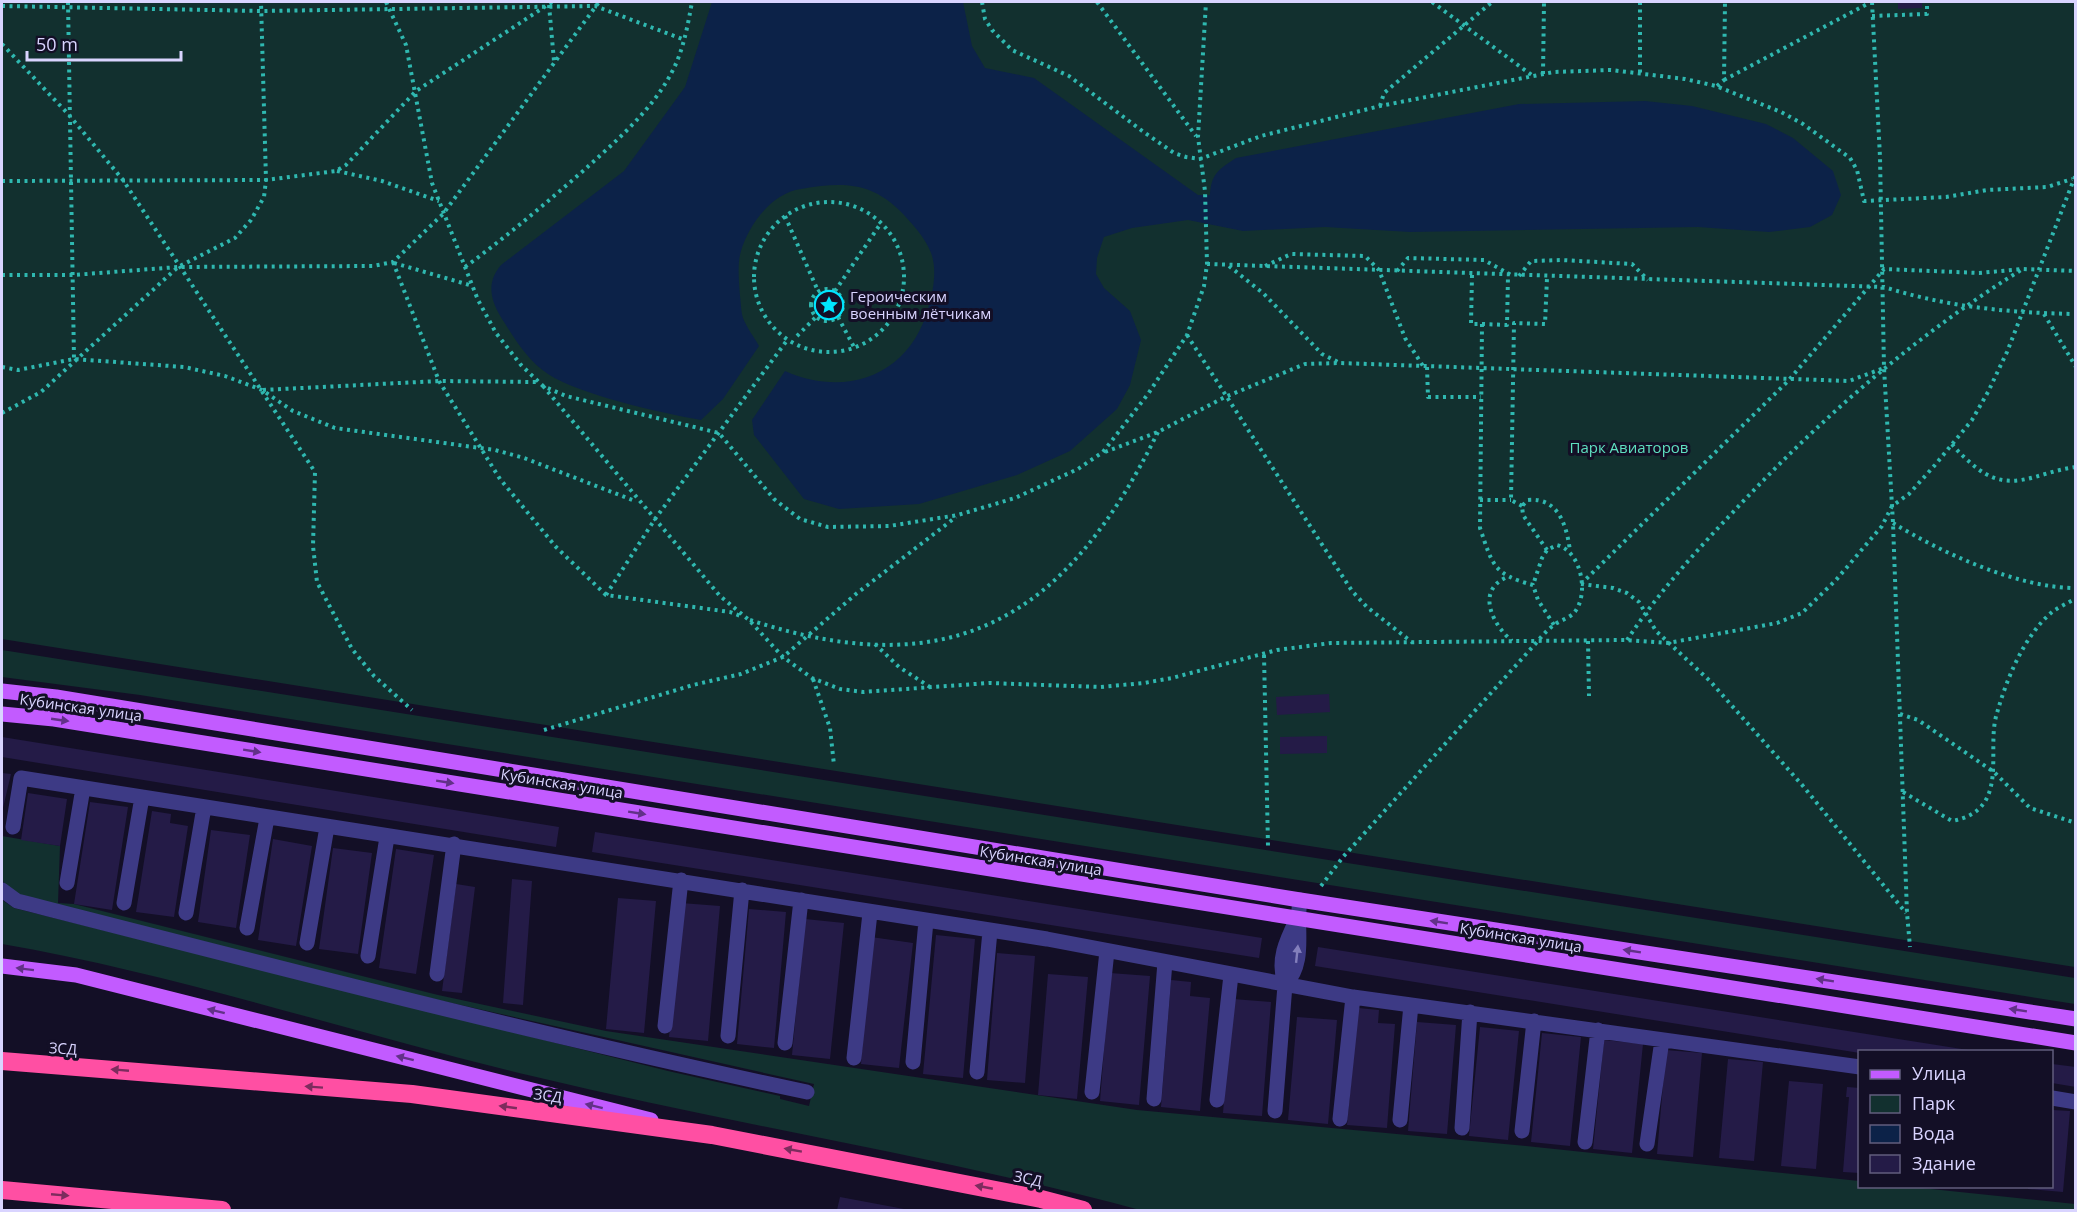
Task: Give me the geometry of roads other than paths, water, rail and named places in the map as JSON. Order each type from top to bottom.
[{"type":"highway","name":"ЗСД","points":[[2,1061],[412,1094],[712,1135],[963,1183],[1083,1210]]},
{"type":"highway","points":[[2,1190],[222,1210]]},
{"type":"main road","name":"Кубинская улица","points":[[2,691],[68,699],[1300,900],[2076,1019]]},
{"type":"main road","name":"Кубинская улица","points":[[2,714],[54,719],[2076,1043]]},
{"type":"main road","points":[[2,966],[76,975],[712,1135]]},
{"type":"lane","points":[[13,827],[21,778],[387,837],[454,844],[742,890],[1107,951],[1353,997],[1858,1067]]},
{"type":"lane","points":[[67,883],[83,788]]},
{"type":"lane","points":[[124,903],[142,797]]},
{"type":"lane","points":[[186,913],[204,807]]},
{"type":"lane","points":[[247,928],[267,818]]},
{"type":"lane","points":[[307,943],[327,827]]},
{"type":"lane","points":[[368,956],[387,837]]},
{"type":"lane","points":[[437,974],[454,844]]},
{"type":"lane","points":[[665,1026],[681,880]]},
{"type":"lane","points":[[2,890],[17,901],[347,985],[680,1065],[807,1092]]},
{"type":"lane","points":[[728,1036],[742,890]]},
{"type":"lane","points":[[785,1043],[801,900]]},
{"type":"lane","points":[[1275,1112],[1285,985],[1295,974],[1299,948],[1296,919],[1300,900]]},
{"type":"lane","points":[[854,1058],[870,913]]},
{"type":"lane","points":[[913,1062],[926,921]]},
{"type":"lane","points":[[976,1072],[990,931]]},
{"type":"lane","points":[[1092,1092],[1107,951]]},
{"type":"lane","points":[[1154,1100],[1165,962]]},
{"type":"lane","points":[[1217,1100],[1231,975]]},
{"type":"lane","points":[[1340,1119],[1353,997]]},
{"type":"lane","points":[[1400,1120],[1411,1005]]},
{"type":"lane","points":[[1462,1128],[1470,1012]]},
{"type":"lane","points":[[1522,1131],[1534,1021]]},
{"type":"lane","points":[[1586,1142],[1598,1030]]},
{"type":"lane","points":[[1647,1144],[1662,1040]]},
{"type":"lane","points":[[2053,1098],[2076,1102]]},
{"type":"water","points":[[712,2],[963,2],[972,46],[985,68],[1034,78],[1198,195],[1210,195],[1214,177],[1225,165],[1236,158],[1519,104],[1645,101],[1692,106],[1766,124],[1793,138],[1833,171],[1841,195],[1832,215],[1810,227],[1769,232],[1698,227],[1410,232],[1325,227],[1243,231],[1188,220],[1132,228],[1104,237],[1097,258],[1096,274],[1104,288],[1130,311],[1141,340],[1130,385],[1117,409],[1070,451],[1017,475],[919,504],[839,509],[804,499],[754,435],[752,420],[785,371],[809,379],[832,382],[854,381],[893,364],[921,329],[933,289],[932,255],[925,241],[901,211],[876,193],[850,186],[819,186],[790,192],[771,203],[763,211],[750,230],[739,262],[741,310],[759,346],[723,399],[701,420],[600,396],[562,382],[548,374],[523,351],[499,315],[493,300],[491,286],[501,265],[624,171],[685,87]]},
{"type":"place","name":"Героическим военным лётчикам","points":[[829,305]]},
{"type":"park label","name":"Парк Авиаторов","points":[[1629,447]]}]
